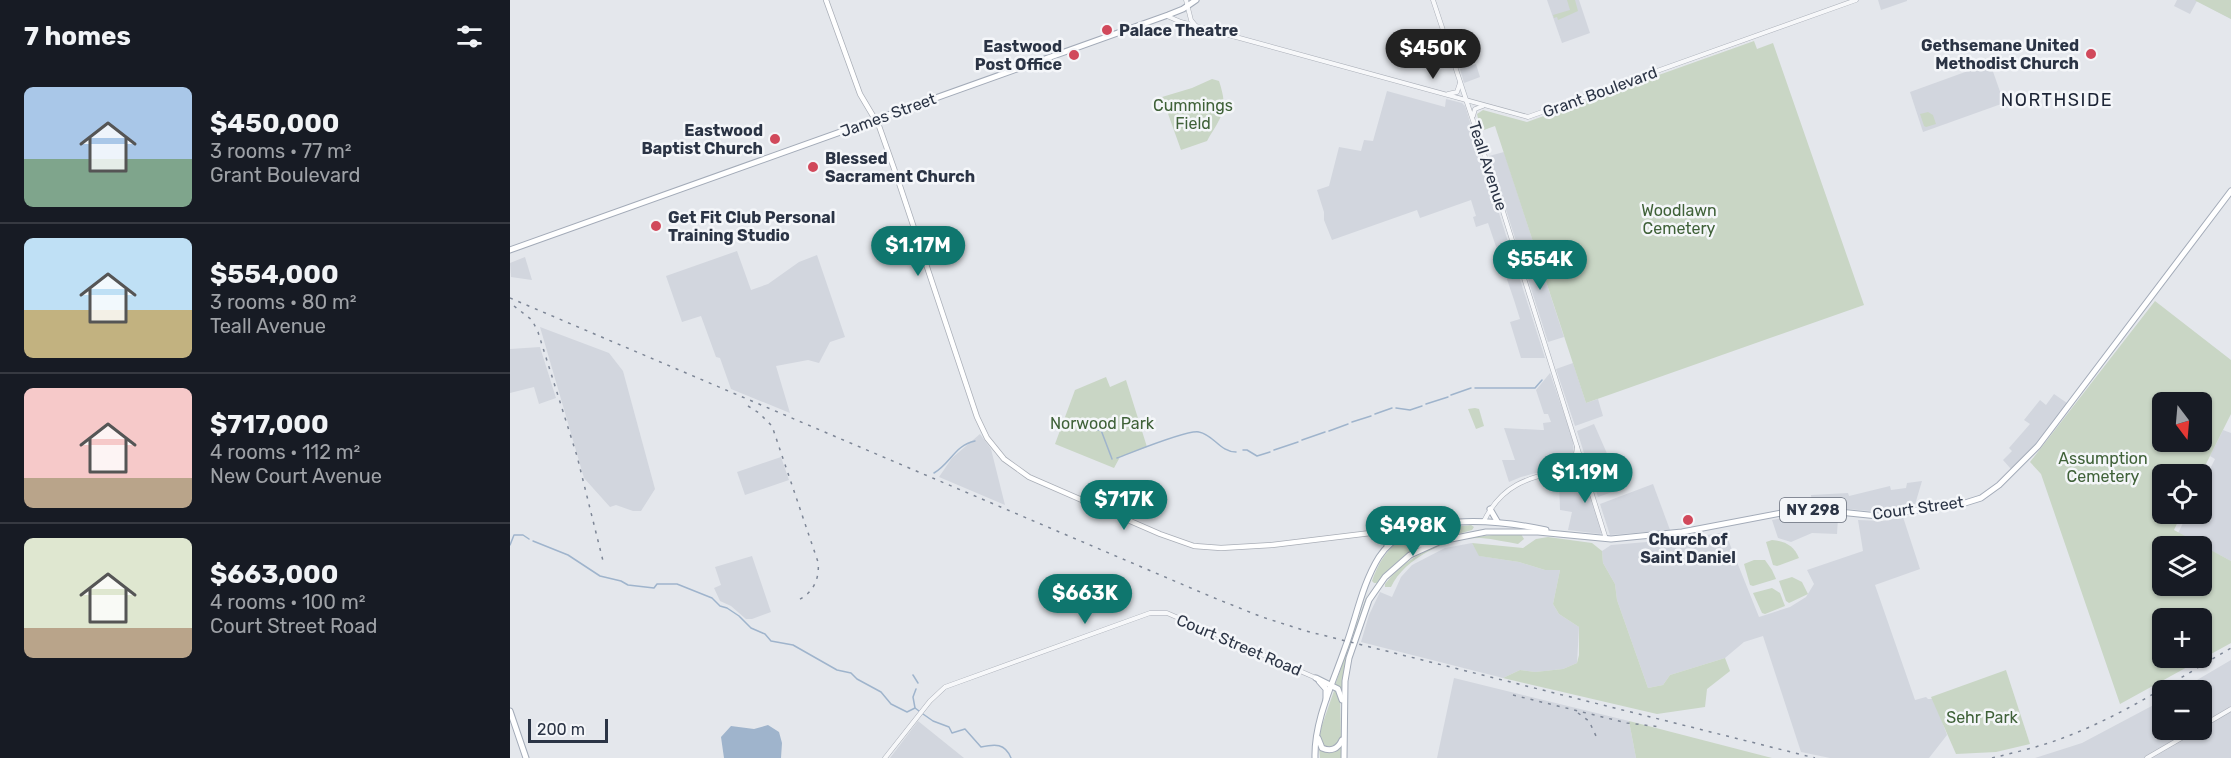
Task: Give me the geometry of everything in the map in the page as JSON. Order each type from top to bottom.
[{"type":"main road","points":[[826,0],[860,94],[875,120],[897,177],[981,427],[1004,459],[1029,477],[1188,544],[1211,548],[1231,548],[1423,527]]},
{"type":"main road","name":"James Street","points":[[510,250],[1168,17],[1187,3],[1196,0]]},
{"type":"main road","name":"Court Street","points":[[1397,539],[1423,527],[1497,521],[1606,539],[1677,533],[1797,510],[1886,516],[1968,502],[1986,495],[2011,474],[2038,446],[2231,191]]},
{"type":"main road","points":[[1490,508],[1497,521]]},
{"type":"main road","points":[[1462,536],[1477,530],[1484,521]]},
{"type":"main road","points":[[1474,522],[1478,526],[1477,530]]},
{"type":"main road","name":"Court Street","points":[[1432,544],[1462,536],[1510,531],[1568,534]]},
{"type":"main road","points":[[1370,534],[1383,534],[1416,546],[1432,544]]},
{"type":"main road","points":[[1383,534],[1388,539],[1387,547]]},
{"type":"main road","name":"NY 298","points":[[1316,756],[1317,731],[1368,582],[1376,562],[1387,547],[1397,539]]},
{"type":"main road","name":"NY 298","points":[[1344,758],[1346,672],[1368,604],[1385,577],[1400,562],[1432,544]]},
{"type":"main road","points":[[1368,582],[1370,591],[1368,604]]},
{"type":"main road","points":[[1316,678],[1329,677],[1339,665]]},
{"type":"main road","points":[[1316,678],[1333,685],[1341,693],[1344,711]]},
{"type":"main road","points":[[1316,678],[1326,689],[1326,704]]},
{"type":"main road","points":[[510,711],[526,758]]},
{"type":"main road","points":[[1317,731],[1319,745],[1326,750],[1337,748],[1343,736]]},
{"type":"street","name":"Teall Avenue","points":[[1432,0],[1467,101],[1606,539]]},
{"type":"street","name":"Grant Boulevard","points":[[1168,17],[1525,117],[1856,0]]},
{"type":"street","points":[[1187,3],[1190,16],[1197,26]]},
{"type":"street","points":[[1186,23],[1190,16]]},
{"type":"street","points":[[1446,95],[1457,92],[1460,82]]},
{"type":"street","points":[[1474,123],[1475,109],[1484,106]]},
{"type":"street","points":[[1571,468],[1575,460],[1577,444]]},
{"type":"street","points":[[1474,522],[1481,518],[1503,493],[1520,482],[1584,465]]},
{"type":"street","points":[[1484,521],[1490,508]]},
{"type":"street","name":"Court Street Road","points":[[885,758],[925,707],[945,687],[1150,613],[1167,613],[1316,678]]},
{"type":"street","points":[[2212,720],[2231,709]]},
{"type":"street","points":[[2146,758],[2178,740]]},
{"type":"shaded area","points":[[1547,0],[1579,0],[1590,33],[1562,43]]},
{"type":"shaded area","points":[[1878,0],[1907,0],[1907,1],[1881,10]]},
{"type":"shaded area","points":[[2177,0],[2231,0],[2231,19],[2197,1],[2190,14],[2174,6]]},
{"type":"shaded area","points":[[1990,63],[2004,103],[1923,132],[1910,92]]},
{"type":"shaded area","points":[[1476,64],[1480,77],[1464,83],[1460,69]]},
{"type":"shaded area","points":[[1387,91],[1445,107],[1446,99],[1465,106],[1545,358],[1521,358],[1510,322],[1520,319],[1514,300],[1488,223],[1476,227],[1473,217],[1476,216],[1471,200],[1420,218],[1417,210],[1332,240],[1324,220],[1324,212],[1317,190],[1329,186],[1339,147],[1361,151],[1364,140],[1373,141]]},
{"type":"shaded area","points":[[1504,152],[1564,337],[1548,342],[1489,156]]},
{"type":"shaded area","points":[[737,251],[751,290],[768,284],[799,262],[817,255],[845,337],[830,342],[819,363],[808,360],[776,366],[790,413],[731,389],[701,316],[682,322],[666,276]]},
{"type":"shaded area","points":[[525,257],[532,280],[511,277],[510,263]]},
{"type":"shaded area","points":[[540,327],[609,353],[623,371],[655,489],[641,511],[633,511],[616,505],[610,507],[584,478]]},
{"type":"shaded area","points":[[540,347],[556,398],[539,404],[534,387],[510,393],[510,349]]},
{"type":"shaded area","points":[[1573,363],[1586,403],[1598,399],[1603,416],[1575,426],[1556,369]]},
{"type":"shaded area","points":[[1550,373],[1573,440],[1574,458],[1569,464],[1509,482],[1502,460],[1515,460],[1504,428],[1544,430],[1543,423],[1551,422],[1548,414],[1544,414],[1536,390]]},
{"type":"shaded area","points":[[2054,394],[2067,403],[2031,451],[2011,469],[2003,460],[2012,451],[2009,448],[2030,424],[2024,420],[2040,400],[2046,405]]},
{"type":"shaded area","points":[[1594,424],[1609,458],[1604,460],[1609,475],[1616,473],[1621,489],[1598,497],[1577,431]]},
{"type":"shaded area","points":[[2223,430],[2231,433],[2231,561],[2212,551],[2212,536],[2184,536],[2178,533],[2182,524],[2212,524],[2212,465],[2215,459],[2210,456]]},
{"type":"shaded area","points":[[980,434],[991,449],[1005,505],[939,477],[952,458]]},
{"type":"shaded area","points":[[781,457],[789,480],[745,495],[737,472]]},
{"type":"shaded area","points":[[1575,472],[1580,473],[1587,483],[1603,531],[1600,534],[1568,530],[1572,512],[1560,510],[1559,477]]},
{"type":"shaded area","points":[[1922,481],[1914,508],[1882,512],[1812,506],[1811,495],[1848,493],[1849,496],[1890,486],[1891,490],[1906,488],[1907,483]]},
{"type":"shaded area","points":[[1653,484],[1670,530],[1610,535],[1600,504]]},
{"type":"shaded area","points":[[1819,514],[1838,518],[1837,534],[1812,533],[1791,542],[1778,538],[1772,520]]},
{"type":"shaded area","points":[[1903,517],[1920,569],[1875,585],[1915,700],[1926,697],[1934,699],[1947,735],[1929,758],[1830,758],[1801,752],[1763,636],[1744,642],[1725,658],[1670,675],[1663,685],[1648,688],[1617,600],[1615,584],[1603,563],[1602,551],[1611,545],[1683,539],[1725,532],[1759,617],[1790,607],[1806,597],[1814,584],[1807,570],[1863,551],[1858,520],[1883,521]]},
{"type":"shaded area","points":[[1472,543],[1480,556],[1519,562],[1545,570],[1560,570],[1553,604],[1559,614],[1579,627],[1577,663],[1563,669],[1535,672],[1520,670],[1503,678],[1361,642],[1369,615],[1380,592],[1392,597],[1401,577],[1412,565],[1445,548]]},
{"type":"shaded area","points":[[752,556],[771,612],[746,619],[731,606],[720,601],[714,588],[721,585],[715,567]]},
{"type":"shaded area","points":[[2231,660],[2231,758],[2035,758],[2082,743],[2152,706],[2152,740],[2212,740],[2212,680],[2197,680]]},
{"type":"shaded area","points":[[1454,678],[1629,721],[1636,758],[1437,758]]},
{"type":"shaded area","points":[[918,721],[964,758],[890,758]]},
{"type":"green space","points":[[1567,0],[1575,0],[1578,11],[1558,20],[1557,17],[1554,18],[1553,15],[1570,10]]},
{"type":"green space","points":[[2231,0],[2231,19],[2196,1]]},
{"type":"green space","name":"Woodlawn Cemetery","points":[[1754,41],[1757,49],[1773,43],[1864,305],[1586,403],[1495,126],[1481,131],[1477,114],[1483,110],[1527,122]]},
{"type":"green space","name":"Cummings Field","points":[[1212,79],[1219,81],[1222,91],[1224,106],[1220,118],[1207,141],[1181,150],[1162,97]]},
{"type":"green space","points":[[1928,112],[1933,115],[1936,124],[1926,127],[1920,114]]},
{"type":"green space","name":"Assumption Cemetery","points":[[2155,301],[2231,360],[2231,414],[2212,452],[2206,464],[2152,464],[2152,524],[2177,524],[2174,530],[2185,536],[2152,536],[2152,596],[2212,596],[2212,551],[2231,561],[2231,643],[2212,653],[2212,608],[2152,608],[2152,668],[2186,668],[2164,680],[2152,680],[2152,686],[2120,704],[2041,474],[2030,462]]},
{"type":"green space","name":"Norwood Park","points":[[1106,377],[1110,387],[1126,380],[1147,447],[1120,457],[1114,468],[1055,444],[1075,390]]},
{"type":"green space","points":[[1468,409],[1479,409],[1484,426],[1476,429]]},
{"type":"green space","points":[[1471,525],[1474,527],[1472,530],[1422,544],[1415,545],[1406,539],[1406,537],[1426,530]]},
{"type":"green space","points":[[1502,534],[1521,534],[1524,539],[1518,544],[1481,538],[1456,541]]},
{"type":"green space","points":[[1548,537],[1592,543],[1602,551],[1603,563],[1615,584],[1617,600],[1648,688],[1663,685],[1670,675],[1725,658],[1730,671],[1707,689],[1705,707],[1657,714],[1503,678],[1520,670],[1535,672],[1563,669],[1577,663],[1579,627],[1559,614],[1553,604],[1560,570],[1545,570],[1519,562],[1479,556],[1472,543],[1523,548],[1536,539]]},
{"type":"green space","points":[[1772,540],[1788,545],[1799,558],[1777,566],[1773,565],[1766,542]]},
{"type":"green space","points":[[1399,541],[1415,549],[1397,562],[1377,583],[1374,583],[1372,581],[1379,564]]},
{"type":"green space","points":[[1454,541],[1417,558],[1406,567],[1391,587],[1385,587],[1385,584],[1398,570],[1413,558],[1429,550],[1447,543]]},
{"type":"green space","points":[[1754,560],[1765,560],[1776,579],[1750,585],[1744,564]]},
{"type":"green space","points":[[1792,577],[1802,582],[1808,594],[1789,603],[1786,601],[1779,581]]},
{"type":"green space","points":[[1772,588],[1780,593],[1785,606],[1765,614],[1762,613],[1753,593]]},
{"type":"green space","points":[[1369,589],[1346,662],[1342,692],[1335,685]]},
{"type":"green space","name":"Sehr Park","points":[[2006,670],[2030,744],[1996,752],[1956,754],[1931,697]]},
{"type":"green space","points":[[1335,688],[1340,696],[1341,739],[1339,744],[1330,749],[1322,745],[1319,734]]},
{"type":"green space","points":[[1629,721],[1772,758],[1636,758]]},
{"type":"green space","points":[[1342,746],[1342,758],[1320,758],[1319,747],[1333,752]]},
{"type":"water","points":[[768,725],[779,732],[782,743],[781,758],[724,758],[721,737],[731,726],[754,729]]},
{"type":"waterway","points":[[1475,388],[1535,388],[1542,380]]},
{"type":"waterway","points":[[1451,395],[1471,388]]},
{"type":"waterway","points":[[1426,404],[1448,397]]},
{"type":"waterway","points":[[1396,408],[1410,410],[1422,406]]},
{"type":"waterway","points":[[1375,414],[1392,408]]},
{"type":"waterway","points":[[1352,422],[1371,416]]},
{"type":"waterway","points":[[1329,431],[1348,424]]},
{"type":"waterway","points":[[1098,430],[1101,430],[1112,459]]},
{"type":"waterway","points":[[1117,458],[1193,432],[1209,436],[1226,449],[1236,452]]},
{"type":"waterway","points":[[1302,440],[1325,432]]},
{"type":"waterway","points":[[934,473],[962,446],[975,441]]},
{"type":"waterway","points":[[1274,450],[1298,442]]},
{"type":"waterway","points":[[1243,450],[1257,456],[1270,452]]},
{"type":"waterway","points":[[510,545],[514,535],[523,535],[529,539]]},
{"type":"waterway","points":[[533,541],[568,555],[600,576],[628,585],[654,588],[657,584],[677,584],[712,598],[720,606],[739,616],[751,628],[765,634],[771,641],[793,645],[837,670],[851,673],[857,679],[881,692],[891,704],[907,712],[915,708],[919,711]]},
{"type":"waterway","points":[[913,675],[918,683]]},
{"type":"waterway","points":[[915,708],[913,697],[916,689]]},
{"type":"waterway","points":[[923,714],[949,727],[952,733],[965,729],[981,747],[995,745],[1003,747],[1011,758]]},
{"type":"railway","points":[[510,298],[1262,617],[1306,631],[1815,758]]},
{"type":"railway","points":[[514,306],[532,320],[538,332],[577,456],[604,565]]},
{"type":"railway","points":[[748,406],[772,426],[818,562],[818,574],[814,585],[807,594],[796,601]]},
{"type":"railway","points":[[1992,758],[2049,743],[2089,727],[2151,695],[2231,648]]},
{"type":"railway","points":[[1513,695],[1627,723],[1661,727]]},
{"type":"railway","points":[[1578,713],[1589,721],[1596,736]]},
{"type":"place","name":"Palace Theatre","points":[[1107,30]]},
{"type":"place","name":"Gethsemane United Methodist Church","points":[[2091,54]]},
{"type":"place","name":"Eastwood Post Office","points":[[1074,55]]},
{"type":"place","name":"Eastwood Baptist Church","points":[[775,139]]},
{"type":"place","name":"Blessed Sacrament Church","points":[[813,167]]},
{"type":"place","name":"Get Fit Club Personal Training Studio","points":[[656,226]]},
{"type":"place","name":"Church of Saint Daniel","points":[[1688,520]]},
{"type":"district","name":"NORTHSIDE","points":[[2057,100]]}]
